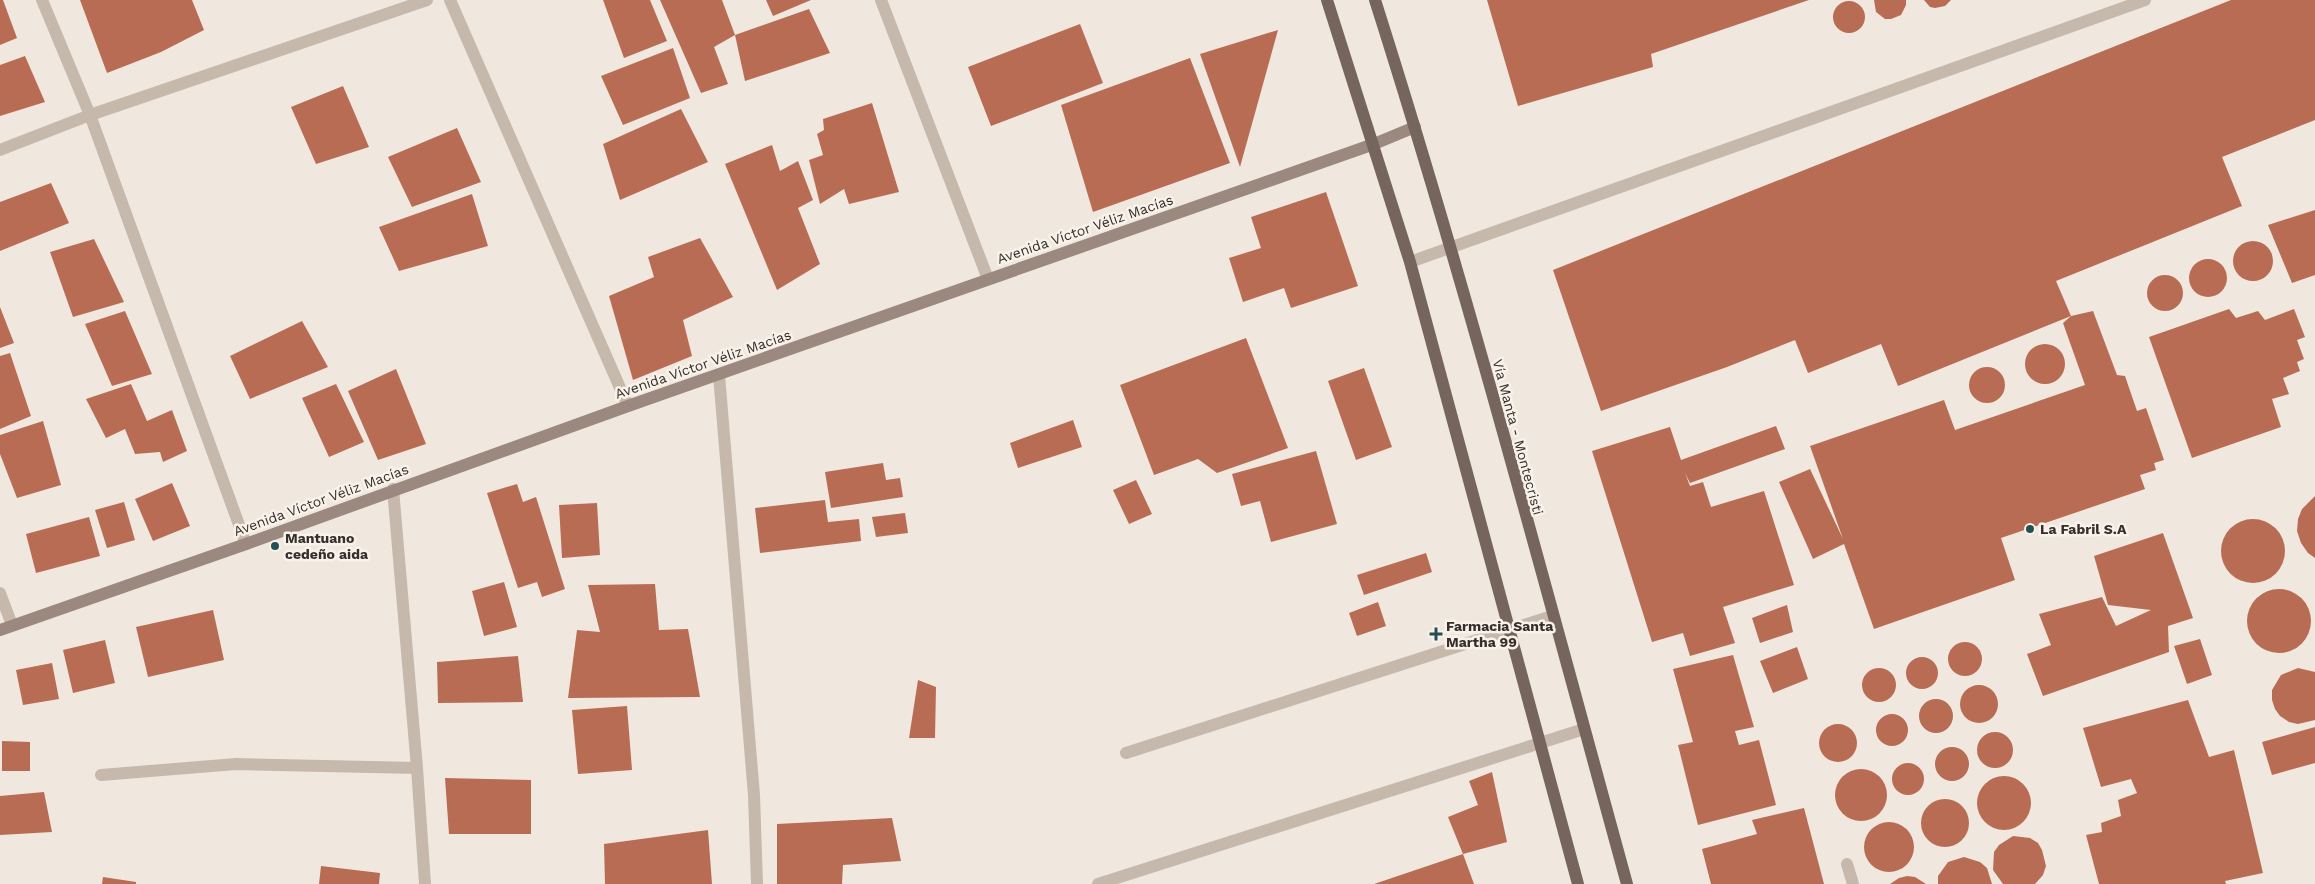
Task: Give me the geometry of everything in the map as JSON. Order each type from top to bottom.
[{"type":"main road","points":[[1327,0],[1410,262],[1578,884]]},
{"type":"main road","name":"Vía Manta - Montecristi","points":[[1375,0],[1416,127],[1451,247],[1627,884]]},
{"type":"street","points":[[42,0],[90,116],[246,544]]},
{"type":"street","points":[[0,150],[90,116],[426,0]]},
{"type":"street","points":[[450,0],[628,406]]},
{"type":"street","points":[[880,0],[988,279]]},
{"type":"street","points":[[1410,262],[2145,0]]},
{"type":"street","name":"Avenida Víctor Véliz Macías","points":[[6,628],[246,544],[628,406],[719,376],[988,279],[1374,144],[1416,127]]},
{"type":"street","points":[[719,376],[754,795],[757,884]]},
{"type":"street","points":[[394,489],[425,884]]},
{"type":"street","points":[[0,593],[6,628]]},
{"type":"street","points":[[1126,753],[1552,616]]},
{"type":"street","points":[[1098,884],[1584,729]]},
{"type":"street","points":[[101,775],[236,764],[417,768]]},
{"type":"street","points":[[1847,864],[1853,884]]},
{"type":"building","points":[[0,0],[3,0],[17,38],[0,45]]},
{"type":"building","points":[[80,0],[192,0],[204,30],[161,52],[107,73]]},
{"type":"building","points":[[603,0],[650,0],[667,41],[624,58]]},
{"type":"building","points":[[660,0],[722,0],[735,35],[714,47],[728,84],[701,93]]},
{"type":"building","points":[[766,0],[811,0],[773,16]]},
{"type":"building","points":[[1487,0],[1809,0],[1651,54],[1653,67],[1518,106]]},
{"type":"building","points":[[1874,0],[1906,0],[1906,5],[1901,15],[1885,19],[1876,12]]},
{"type":"building","points":[[1924,0],[1951,0],[1945,6],[1935,8],[1930,7]]},
{"type":"building","points":[[2231,0],[2315,0],[2315,120],[2222,157],[2242,206],[2056,281],[2071,316],[1898,386],[1881,344],[1808,373],[1795,340],[1727,367],[1601,411],[1553,270]]},
{"type":"building","points":[[1849,1],[1855,2],[1860,6],[1864,11],[1864,23],[1860,28],[1855,32],[1849,33],[1843,32],[1838,28],[1834,23],[1833,17],[1834,11],[1838,6],[1843,2]]},
{"type":"building","points":[[809,9],[830,53],[745,81],[735,35]]},
{"type":"building","points":[[1080,24],[1103,83],[991,126],[968,67]]},
{"type":"building","points":[[1278,30],[1240,167],[1200,54]]},
{"type":"building","points":[[673,48],[690,98],[623,125],[601,76]]},
{"type":"building","points":[[25,56],[45,102],[0,116],[0,65]]},
{"type":"building","points":[[1190,58],[1230,163],[1093,212],[1061,105]]},
{"type":"building","points":[[343,86],[369,147],[316,164],[291,107]]},
{"type":"building","points":[[872,103],[899,192],[849,204],[844,189],[820,204],[809,160],[823,155],[817,134],[824,130],[823,119]]},
{"type":"building","points":[[681,109],[708,162],[620,200],[603,144]]},
{"type":"building","points":[[457,128],[481,182],[412,207],[388,157]]},
{"type":"building","points":[[772,145],[780,171],[798,161],[813,200],[798,208],[820,264],[777,290],[725,164]]},
{"type":"building","points":[[51,183],[69,223],[0,251],[0,202]]},
{"type":"building","points":[[1326,192],[1358,286],[1291,308],[1284,288],[1243,302],[1229,258],[1261,248],[1251,217]]},
{"type":"building","points":[[472,194],[488,246],[399,271],[379,227]]},
{"type":"building","points":[[2315,210],[2315,275],[2292,283],[2268,225]]},
{"type":"building","points":[[700,238],[733,297],[683,320],[692,356],[633,380],[609,296],[654,277],[648,257]]},
{"type":"building","points":[[94,239],[124,302],[73,317],[50,252]]},
{"type":"building","points":[[2253,241],[2267,247],[2273,261],[2267,275],[2253,281],[2239,275],[2233,261],[2239,247]]},
{"type":"building","points":[[2208,259],[2221,265],[2227,278],[2221,291],[2208,297],[2195,291],[2189,278],[2195,265]]},
{"type":"building","points":[[2165,275],[2172,276],[2178,280],[2182,286],[2182,300],[2178,306],[2172,310],[2165,311],[2158,310],[2152,306],[2148,300],[2147,293],[2148,286],[2152,280],[2158,276]]},
{"type":"building","points":[[0,307],[14,343],[0,348]]},
{"type":"building","points":[[2229,309],[2236,318],[2258,311],[2265,320],[2294,309],[2305,337],[2297,340],[2304,359],[2297,362],[2300,371],[2283,378],[2289,394],[2272,399],[2281,427],[2192,458],[2149,337]]},
{"type":"building","points":[[125,311],[152,374],[112,386],[85,324]]},
{"type":"building","points":[[2093,311],[2117,375],[2125,376],[2137,411],[2146,408],[2164,460],[2154,463],[2156,470],[2140,475],[2145,489],[2001,538],[2015,580],[1874,629],[1844,544],[1813,559],[1779,482],[1810,469],[1843,539],[1810,446],[1944,400],[1955,430],[2085,385],[2063,323],[2071,316]]},
{"type":"building","points":[[302,321],[328,367],[250,399],[230,356]]},
{"type":"building","points":[[1246,338],[1288,448],[1217,473],[1198,459],[1154,475],[1120,385]]},
{"type":"building","points":[[2049,344],[2056,347],[2062,353],[2065,364],[2064,372],[2056,381],[2049,384],[2041,384],[2034,381],[2026,372],[2025,360],[2028,353],[2037,345]]},
{"type":"building","points":[[10,353],[31,416],[0,429],[0,356]]},
{"type":"building","points":[[1987,367],[1994,368],[2000,372],[2004,378],[2004,392],[2000,398],[1994,402],[1987,403],[1980,402],[1974,398],[1970,392],[1969,385],[1970,378],[1974,372],[1980,368]]},
{"type":"building","points":[[1364,368],[1392,447],[1356,460],[1328,381]]},
{"type":"building","points":[[396,369],[426,444],[378,460],[348,391]]},
{"type":"building","points":[[131,384],[147,421],[172,410],[187,451],[163,462],[160,452],[135,454],[125,429],[106,438],[86,399]]},
{"type":"building","points":[[336,384],[364,442],[329,457],[302,398]]},
{"type":"building","points":[[1073,420],[1082,447],[1018,468],[1010,443]]},
{"type":"building","points":[[43,421],[61,485],[17,498],[0,454],[0,435]]},
{"type":"building","points":[[1776,426],[1785,449],[1690,483],[1685,473],[1690,486],[1703,482],[1711,507],[1764,491],[1794,585],[1723,607],[1735,643],[1690,656],[1683,633],[1652,642],[1592,451],[1670,427],[1681,460]]},
{"type":"building","points":[[1316,451],[1337,524],[1271,542],[1260,501],[1241,506],[1232,474]]},
{"type":"building","points":[[883,463],[886,480],[900,478],[903,497],[831,508],[825,472]]},
{"type":"building","points":[[1136,480],[1152,514],[1129,524],[1113,490]]},
{"type":"building","points":[[172,483],[190,526],[153,541],[135,499]]},
{"type":"building","points":[[517,484],[523,502],[536,497],[565,589],[542,597],[537,582],[518,588],[487,493]]},
{"type":"building","points":[[2315,496],[2315,558],[2308,553],[2301,543],[2297,531],[2298,519],[2302,509]]},
{"type":"building","points":[[825,500],[828,522],[859,519],[861,541],[760,553],[755,508]]},
{"type":"building","points":[[124,502],[135,540],[107,548],[95,510]]},
{"type":"building","points":[[597,503],[600,555],[562,558],[559,505]]},
{"type":"building","points":[[905,513],[908,533],[876,537],[872,517]]},
{"type":"building","points":[[89,517],[100,556],[36,573],[26,534]]},
{"type":"building","points":[[2253,519],[2265,521],[2276,528],[2283,539],[2285,551],[2283,563],[2276,574],[2265,581],[2253,583],[2241,581],[2230,574],[2223,563],[2221,551],[2223,539],[2230,528],[2241,521]]},
{"type":"building","points":[[2163,533],[2193,618],[2168,626],[2169,652],[2043,696],[2027,654],[2051,645],[2039,614],[2102,597],[2116,626],[2151,610],[2108,605],[2094,556]]},
{"type":"building","points":[[1426,553],[1432,572],[1364,595],[1357,575]]},
{"type":"building","points":[[504,582],[517,627],[484,636],[472,591]]},
{"type":"building","points":[[655,584],[659,630],[688,629],[700,697],[568,698],[577,630],[600,632],[588,585]]},
{"type":"building","points":[[2279,589],[2291,591],[2302,598],[2309,609],[2311,621],[2309,633],[2302,644],[2291,651],[2279,653],[2267,651],[2256,644],[2249,633],[2247,621],[2249,609],[2256,598],[2267,591]]},
{"type":"building","points":[[1378,602],[1386,626],[1357,636],[1349,613]]},
{"type":"building","points":[[1787,605],[1793,632],[1760,643],[1752,618]]},
{"type":"building","points":[[213,610],[224,660],[148,677],[136,627]]},
{"type":"building","points":[[2200,639],[2212,675],[2187,684],[2174,646]]},
{"type":"building","points":[[105,640],[115,683],[73,693],[63,650]]},
{"type":"building","points":[[1965,642],[1972,643],[1977,647],[1981,652],[1981,666],[1977,671],[1972,675],[1965,676],[1958,675],[1953,671],[1949,666],[1948,659],[1949,652],[1953,647],[1958,643]]},
{"type":"building","points":[[1797,647],[1808,679],[1773,693],[1760,661]]},
{"type":"building","points":[[1733,655],[1754,727],[1735,731],[1739,745],[1759,740],[1776,805],[1698,825],[1678,745],[1693,742],[1673,669]]},
{"type":"building","points":[[518,656],[523,702],[438,703],[437,662]]},
{"type":"building","points":[[1922,657],[1934,661],[1938,673],[1934,685],[1922,689],[1910,685],[1906,673],[1910,661]]},
{"type":"building","points":[[52,663],[59,699],[23,705],[16,670]]},
{"type":"building","points":[[1879,668],[1886,669],[1891,673],[1895,678],[1895,692],[1891,697],[1886,701],[1879,702],[1872,701],[1867,697],[1863,692],[1862,685],[1863,678],[1867,673],[1872,669]]},
{"type":"building","points":[[2298,668],[2315,672],[2315,720],[2298,724],[2289,722],[2280,716],[2272,700],[2272,690],[2281,675]]},
{"type":"building","points":[[918,680],[936,687],[935,738],[909,738]]},
{"type":"building","points":[[1979,685],[1993,690],[1998,704],[1993,718],[1979,723],[1965,718],[1960,704],[1965,690]]},
{"type":"building","points":[[1936,699],[1943,700],[1948,704],[1952,709],[1952,723],[1948,728],[1943,732],[1936,733],[1929,732],[1924,728],[1920,723],[1919,716],[1920,709],[1924,704],[1929,700]]},
{"type":"building","points":[[2188,700],[2209,757],[2234,750],[2263,873],[2225,881],[2226,884],[2099,884],[2086,835],[2102,832],[2101,823],[2121,816],[2118,800],[2137,793],[2131,779],[2101,787],[2083,728]]},
{"type":"building","points":[[627,706],[632,770],[578,774],[572,710]]},
{"type":"building","points":[[1892,714],[1898,715],[1903,719],[1907,724],[1907,736],[1903,741],[1898,745],[1892,746],[1886,745],[1881,741],[1877,736],[1876,730],[1877,724],[1881,719],[1886,715]]},
{"type":"building","points":[[1838,724],[1851,730],[1857,743],[1851,756],[1838,762],[1825,756],[1819,743],[1825,730]]},
{"type":"building","points":[[2315,727],[2315,763],[2272,775],[2262,742]]},
{"type":"building","points":[[1995,732],[2002,733],[2008,737],[2012,743],[2012,757],[2008,763],[2002,767],[1995,768],[1988,767],[1982,763],[1978,757],[1977,750],[1978,743],[1982,737],[1988,733]]},
{"type":"building","points":[[2,741],[30,742],[30,771],[2,771]]},
{"type":"building","points":[[1952,747],[1959,748],[1964,752],[1968,757],[1968,771],[1964,776],[1959,780],[1952,781],[1945,780],[1940,776],[1936,771],[1935,764],[1936,757],[1940,752],[1945,748]]},
{"type":"building","points":[[1908,763],[1914,764],[1919,768],[1923,773],[1923,785],[1919,790],[1914,794],[1908,795],[1902,794],[1897,790],[1893,785],[1892,779],[1893,773],[1897,768],[1902,764]]},
{"type":"building","points":[[1861,769],[1875,773],[1883,781],[1887,795],[1883,809],[1875,817],[1861,821],[1847,817],[1839,809],[1835,795],[1839,781],[1847,773]]},
{"type":"building","points":[[1492,772],[1507,842],[1463,854],[1448,817],[1478,805],[1469,781]]},
{"type":"building","points":[[1999,776],[2009,776],[2019,780],[2027,788],[2031,803],[2027,818],[2019,826],[2009,830],[1999,830],[1989,826],[1981,818],[1977,808],[1977,798],[1981,788],[1989,780]]},
{"type":"building","points":[[445,778],[531,780],[531,834],[449,834]]},
{"type":"building","points":[[44,792],[52,832],[0,835],[0,796]]},
{"type":"building","points":[[1945,799],[1954,801],[1962,806],[1967,814],[1969,823],[1967,832],[1962,840],[1954,845],[1945,847],[1936,845],[1928,840],[1923,832],[1921,823],[1923,814],[1928,806],[1936,801]]},
{"type":"building","points":[[1804,808],[1824,884],[1711,884],[1702,849],[1757,834],[1752,820]]},
{"type":"building","points":[[892,818],[901,861],[843,865],[842,884],[777,884],[777,824]]},
{"type":"building","points":[[1884,822],[1894,822],[1907,829],[1914,842],[1914,852],[1907,865],[1894,872],[1884,872],[1875,868],[1868,861],[1864,852],[1864,842],[1868,833],[1875,826]]},
{"type":"building","points":[[708,830],[712,884],[605,884],[604,844]]},
{"type":"building","points":[[2013,836],[2030,838],[2038,843],[2042,850],[2046,866],[2043,875],[2035,884],[2003,884],[1993,870],[1994,852],[1999,845]]},
{"type":"building","points":[[1463,854],[1474,884],[1374,884]]},
{"type":"building","points":[[1964,857],[1980,862],[1987,868],[1992,884],[1938,884],[1938,876],[1948,862]]},
{"type":"building","points":[[321,866],[380,873],[379,884],[319,884]]},
{"type":"building","points":[[103,877],[136,882],[136,884],[102,884]]},
{"type":"building","points":[[1915,877],[1926,884],[1890,884],[1899,878]]},
{"type":"place","name":"La Fabril S.A","points":[[2030,529]]},
{"type":"place","name":"Mantuano cedeño aida","points":[[275,546]]},
{"type":"place","name":"Farmacia Santa Martha 99","points":[[1436,634]]}]
